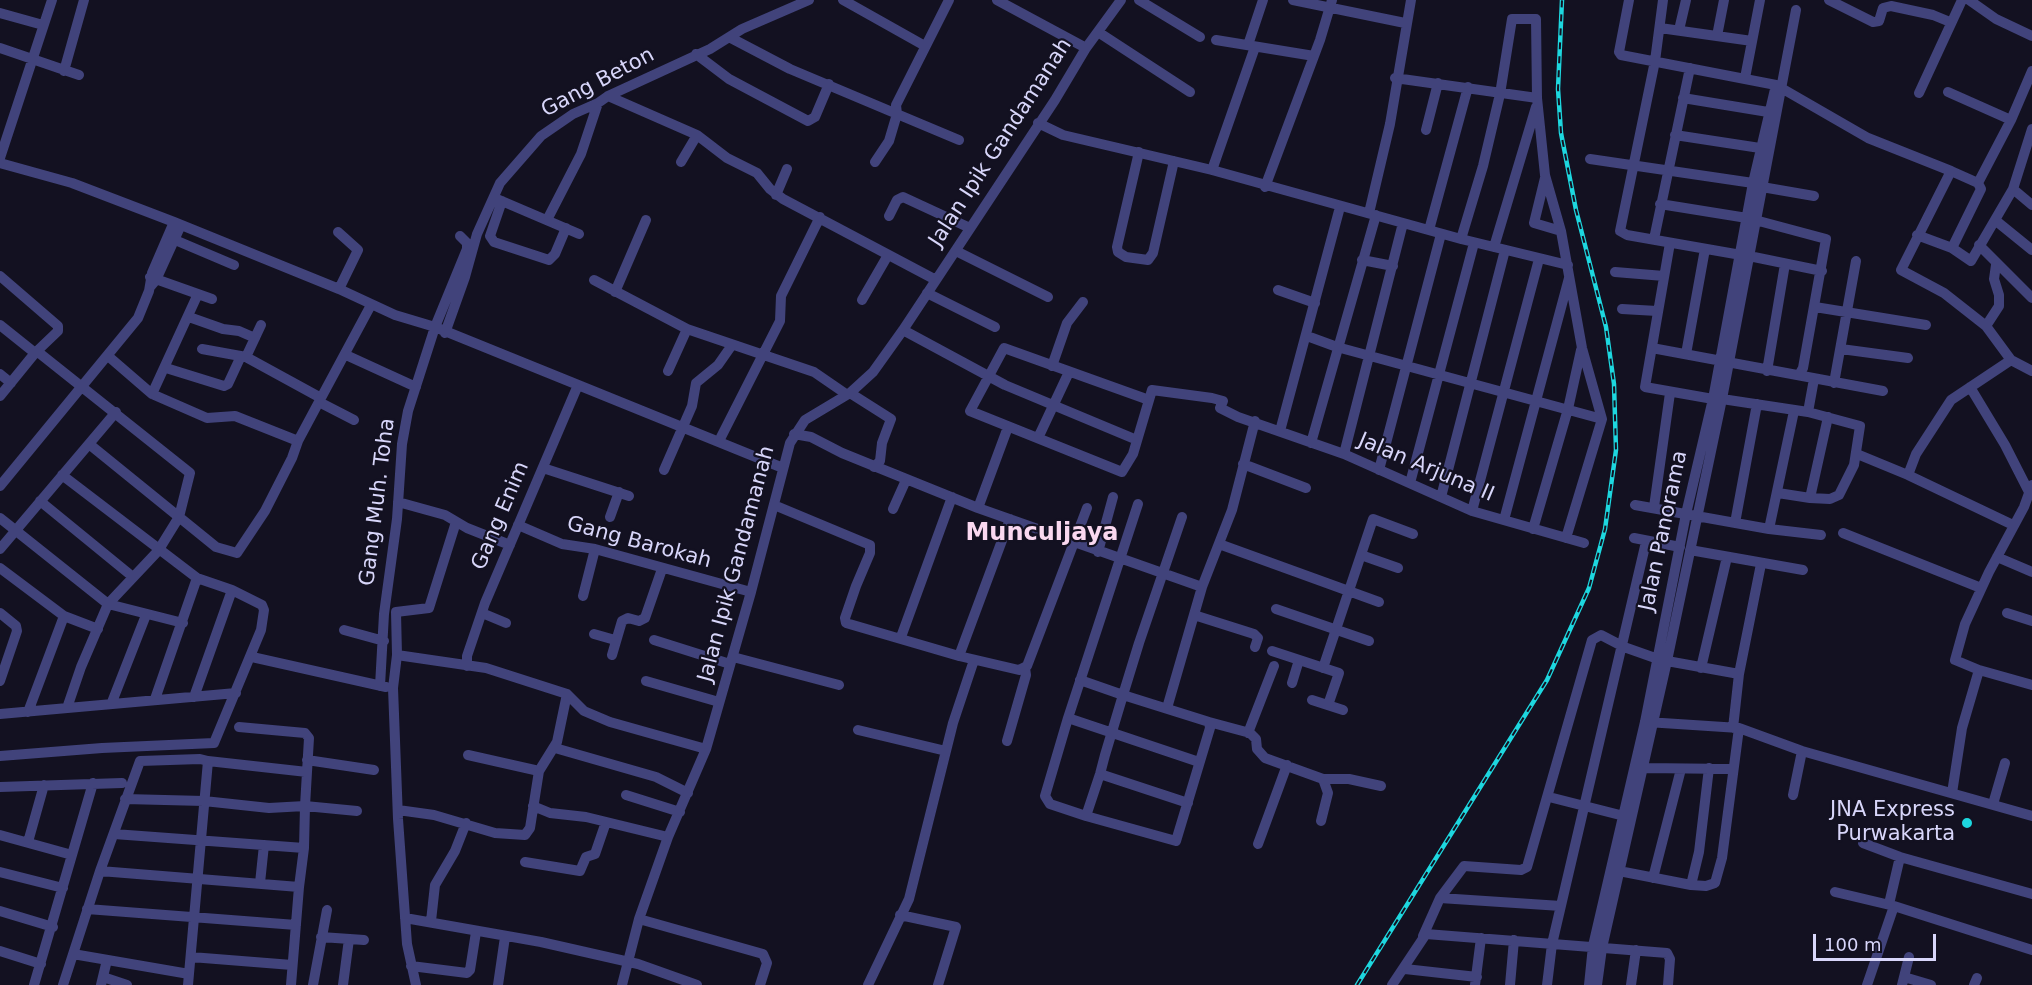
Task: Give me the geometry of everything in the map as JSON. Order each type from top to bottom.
[{"type":"street","points":[[51,0],[0,161],[72,183],[175,222],[339,289],[408,320],[440,330],[578,384],[783,468]]},
{"type":"street","points":[[64,71],[84,0]]},
{"type":"street","name":"Gang Beton","points":[[440,330],[465,277],[474,242],[498,199],[510,170],[541,136],[573,114],[608,96],[809,0]]},
{"type":"street","points":[[843,0],[896,32],[925,46]]},
{"type":"street","points":[[875,162],[889,141],[897,114],[896,105],[949,0]]},
{"type":"street","points":[[997,0],[1086,48]]},
{"type":"street","name":"Jalan Ipik Gandamanah","points":[[622,985],[639,919],[668,837],[706,749],[794,434],[805,420],[848,394],[873,372],[956,250],[1086,48],[1121,0]]},
{"type":"street","points":[[1138,0],[1200,37]]},
{"type":"street","points":[[1212,170],[1263,0]]},
{"type":"street","points":[[1293,0],[1331,3],[1405,23]]},
{"type":"street","points":[[1311,443],[1362,260],[1411,0]]},
{"type":"street","points":[[1629,0],[1620,54],[1779,86],[1868,138],[1978,183],[1981,189],[1952,248]]},
{"type":"street","points":[[1663,0],[1655,61],[1620,231],[1670,243],[1822,271]]},
{"type":"street","points":[[1679,30],[1686,0]]},
{"type":"street","points":[[1717,36],[1724,0]]},
{"type":"street","points":[[1745,78],[1760,0]]},
{"type":"street","points":[[1829,0],[1876,22],[1881,18],[1883,8],[1891,3],[1950,22]]},
{"type":"street","points":[[1919,93],[1962,0]]},
{"type":"street","points":[[1970,0],[1996,20],[2032,36]]},
{"type":"street","points":[[1265,187],[1314,56],[1331,3]]},
{"type":"street","points":[[1757,185],[1797,10]]},
{"type":"street","points":[[0,13],[43,25]]},
{"type":"street","points":[[1461,240],[1483,166],[1500,94],[1512,19],[1536,19],[1537,101],[1545,175],[1562,231],[1582,348],[1602,419],[1566,538]]},
{"type":"street","points":[[1660,28],[1752,41]]},
{"type":"street","points":[[1098,32],[1190,93]]},
{"type":"street","points":[[729,37],[790,69],[959,140]]},
{"type":"street","points":[[1216,40],[1314,56]]},
{"type":"street","points":[[0,48],[79,75]]},
{"type":"street","points":[[696,54],[729,79],[808,121],[815,117],[829,84]]},
{"type":"street","points":[[1654,239],[1690,68]]},
{"type":"street","points":[[1978,183],[2011,120],[2032,70]]},
{"type":"street","points":[[1395,78],[1468,87],[1537,101]]},
{"type":"street","points":[[1426,130],[1438,83]]},
{"type":"street","points":[[1757,185],[1760,148],[1768,112],[1779,86]]},
{"type":"street","points":[[1428,230],[1468,87]]},
{"type":"street","points":[[1948,93],[2011,120]]},
{"type":"street","points":[[608,96],[697,135],[727,158],[757,173],[776,195],[936,280]]},
{"type":"street","points":[[1683,98],[1768,112]]},
{"type":"street","points":[[1494,247],[1537,101]]},
{"type":"street","points":[[547,220],[581,154],[598,103]]},
{"type":"street","points":[[1038,123],[1063,135],[1212,170],[1265,187],[1539,259],[1569,270]]},
{"type":"street","points":[[1917,235],[1952,248],[1971,261],[2013,189],[2028,158],[2032,129]]},
{"type":"street","points":[[681,162],[697,135]]},
{"type":"street","points":[[1675,135],[1760,148]]},
{"type":"street","points":[[1139,152],[1117,247],[1118,252],[1126,257],[1148,260],[1153,253],[1174,161]]},
{"type":"street","points":[[1590,159],[1667,169],[1814,196]]},
{"type":"street","points":[[776,195],[787,169]]},
{"type":"street","points":[[1951,171],[1900,270],[1944,292],[1989,330],[2011,360],[2032,371]]},
{"type":"street","points":[[1545,175],[1534,223],[1562,231]]},
{"type":"street","name":"Jalan Panorama","points":[[1588,985],[1624,816],[1663,660],[1718,399],[1757,185]]},
{"type":"street","points":[[2013,189],[2032,205]]},
{"type":"street","points":[[889,216],[897,200],[903,197],[970,228]]},
{"type":"street","points":[[566,228],[555,254],[549,260],[494,242],[490,236],[498,199],[566,228],[579,234]]},
{"type":"street","points":[[1660,204],[1751,219],[1824,236],[1826,240],[1822,271],[1803,368],[1799,375]]},
{"type":"street","points":[[1280,431],[1340,207]]},
{"type":"street","points":[[719,441],[780,321],[781,296],[820,217]]},
{"type":"street","points":[[615,292],[646,220]]},
{"type":"street","points":[[1995,220],[2032,250]]},
{"type":"street","points":[[152,282],[175,240],[175,222]]},
{"type":"street","points":[[0,486],[138,318],[175,222]]},
{"type":"street","points":[[1344,454],[1403,223]]},
{"type":"street","points":[[338,232],[358,250],[339,289]]},
{"type":"street","points":[[1379,470],[1441,234]]},
{"type":"street","points":[[440,330],[467,249],[467,243],[460,237]]},
{"type":"street","points":[[175,240],[234,265]]},
{"type":"street","points":[[1410,483],[1474,243]]},
{"type":"street","points":[[1670,243],[1645,387],[1670,393],[1808,412],[1860,426],[1857,454],[1844,489],[1839,495],[1830,499],[1778,493]]},
{"type":"street","points":[[1979,245],[1996,265],[2032,298]]},
{"type":"street","points":[[1686,354],[1705,249]]},
{"type":"street","points":[[956,250],[1048,297]]},
{"type":"street","points":[[1441,497],[1505,250]]},
{"type":"street","points":[[862,300],[888,255]]},
{"type":"street","points":[[1472,511],[1539,259]]},
{"type":"street","points":[[1362,260],[1393,266]]},
{"type":"street","points":[[1834,383],[1856,261]]},
{"type":"street","points":[[1767,371],[1785,264]]},
{"type":"street","points":[[1989,330],[1999,306],[1999,295],[1994,278],[1996,265]]},
{"type":"street","points":[[1503,520],[1569,270]]},
{"type":"street","points":[[1615,272],[1664,276]]},
{"type":"street","points":[[0,276],[57,323],[58,331],[0,396]]},
{"type":"street","points":[[594,280],[687,328],[814,372],[891,419],[882,443],[880,462],[874,467]]},
{"type":"street","points":[[152,282],[212,299]]},
{"type":"street","points":[[1278,290],[1315,303]]},
{"type":"street","points":[[927,293],[995,327]]},
{"type":"street","points":[[152,394],[166,368],[197,296]]},
{"type":"street","points":[[1053,366],[1067,323],[1083,302]]},
{"type":"street","points":[[89,444],[216,547],[237,553],[265,511],[292,458],[298,441],[371,305]]},
{"type":"street","points":[[1815,307],[1926,325]]},
{"type":"street","points":[[1622,309],[1657,311]]},
{"type":"street","points":[[189,317],[223,329],[239,331],[255,338]]},
{"type":"street","points":[[0,325],[116,412],[190,473],[179,518],[158,551],[108,604],[67,708]]},
{"type":"street","points":[[166,368],[224,386],[228,384],[261,325]]},
{"type":"street","points":[[668,371],[687,328]]},
{"type":"street","name":"Gang Muh. Toha","points":[[386,687],[384,614],[404,504],[400,454],[416,387],[440,330]]},
{"type":"street","points":[[903,330],[990,377],[1054,407],[1137,440]]},
{"type":"street","points":[[1307,336],[1337,347],[1371,354],[1602,419]]},
{"type":"street","points":[[664,470],[694,400],[696,383],[718,365],[732,345]]},
{"type":"street","points":[[1005,348],[1070,372],[1149,400],[1127,468],[1122,472],[970,411],[1005,348]]},
{"type":"street","points":[[1533,529],[1568,409],[1582,348]]},
{"type":"street","points":[[1652,348],[1883,391]]},
{"type":"street","points":[[202,349],[243,356],[354,420]]},
{"type":"street","points":[[1841,349],[1908,358]]},
{"type":"street","points":[[345,355],[416,387]]},
{"type":"street","points":[[108,356],[152,394],[207,418],[235,416],[298,441]]},
{"type":"street","points":[[1908,475],[1916,454],[1947,406],[1970,387],[2011,360]]},
{"type":"street","points":[[1038,438],[1070,372]]},
{"type":"street","points":[[0,374],[11,383]]},
{"type":"street","points":[[1808,412],[1814,379]]},
{"type":"street","name":"Gang Enim","points":[[466,666],[467,656],[482,613],[578,384]]},
{"type":"street","points":[[1970,387],[2030,488],[2027,514],[2013,525],[1981,588],[1965,624],[1955,660],[1979,670],[2032,685]]},
{"type":"street","name":"Jalan Arjuna II","points":[[1149,400],[1154,389],[1223,400],[1220,408],[1344,454],[1472,511],[1584,543]]},
{"type":"street","points":[[1654,507],[1670,393]]},
{"type":"street","points":[[1735,523],[1757,404]]},
{"type":"street","points":[[1769,529],[1794,411]]},
{"type":"street","points":[[0,549],[116,412]]},
{"type":"street","points":[[1810,498],[1828,417]]},
{"type":"street","points":[[1167,708],[1202,587],[1232,510],[1255,422]]},
{"type":"street","points":[[978,507],[1008,427]]},
{"type":"street","points":[[794,434],[811,437],[906,480],[1098,552],[1202,587]]},
{"type":"street","points":[[1857,454],[1908,475],[2013,525]]},
{"type":"street","points":[[1243,464],[1306,489]]},
{"type":"street","points":[[543,468],[624,494],[610,516]]},
{"type":"street","points":[[0,756],[102,748],[211,744],[216,741],[252,657],[261,630],[264,608],[232,591],[197,578],[158,551],[62,475]]},
{"type":"street","points":[[893,509],[906,480]]},
{"type":"street","points":[[901,637],[952,497]]},
{"type":"street","points":[[1098,552],[1113,497]]},
{"type":"street","points":[[40,501],[133,577]]},
{"type":"street","points":[[404,504],[445,515],[510,545]]},
{"type":"street","points":[[1138,504],[1068,718],[1046,800],[1086,816],[1176,841],[1210,728],[1209,722]]},
{"type":"street","points":[[774,505],[868,542],[870,553],[845,621],[974,660],[1019,670],[1025,668]]},
{"type":"street","points":[[1635,505],[1821,536]]},
{"type":"street","points":[[1007,741],[1026,675],[1025,668],[1087,508]]},
{"type":"street","points":[[1086,816],[1182,517]]},
{"type":"street","points":[[0,518],[108,604],[183,623]]},
{"type":"street","points":[[959,656],[1010,519]]},
{"type":"street","points":[[1323,668],[1373,519],[1413,534]]},
{"type":"street","points":[[416,985],[411,966],[405,918],[398,810],[386,687],[397,655],[396,612],[429,608],[456,522]]},
{"type":"street","name":"Gang Barokah","points":[[518,525],[562,544],[595,549],[751,592]]},
{"type":"street","points":[[1843,533],[1981,588]]},
{"type":"street","points":[[1634,538],[1761,564],[1803,570]]},
{"type":"street","points":[[1547,985],[1552,944],[1624,647],[1646,542]]},
{"type":"street","points":[[1219,544],[1379,602]]},
{"type":"street","points":[[583,596],[595,549]]},
{"type":"street","points":[[1361,555],[1398,568]]},
{"type":"street","points":[[1701,668],[1727,557]]},
{"type":"street","points":[[1997,557],[2032,572]]},
{"type":"street","points":[[1619,871],[1691,885],[1712,885],[1717,878],[1732,770],[1738,674],[1761,564]]},
{"type":"street","points":[[0,568],[64,616],[98,629]]},
{"type":"street","points":[[612,655],[615,640],[625,618],[639,621],[645,618],[662,569]]},
{"type":"street","points":[[155,699],[197,578]]},
{"type":"street","points":[[194,697],[232,591]]},
{"type":"street","points":[[1276,609],[1369,641]]},
{"type":"street","points":[[0,613],[16,626],[17,631],[0,681]]},
{"type":"street","points":[[482,613],[506,623]]},
{"type":"street","points":[[2007,613],[2032,621]]},
{"type":"street","points":[[112,702],[146,615]]},
{"type":"street","points":[[1194,615],[1254,634],[1258,638],[1255,647]]},
{"type":"street","points":[[28,712],[64,616]]},
{"type":"street","points":[[344,630],[384,641]]},
{"type":"street","points":[[594,633],[615,640]]},
{"type":"street","points":[[1392,985],[1405,969],[1440,898],[1464,866],[1525,869],[1549,797],[1592,640],[1601,635],[1624,647],[1663,660],[1738,674]]},
{"type":"street","points":[[654,640],[839,685]]},
{"type":"street","points":[[1272,651],[1339,674],[1328,705]]},
{"type":"street","points":[[397,655],[486,668],[567,693],[584,711],[610,722],[706,749]]},
{"type":"street","points":[[252,657],[386,687]]},
{"type":"street","points":[[868,985],[909,899],[946,751],[974,660]]},
{"type":"street","points":[[1292,683],[1299,660]]},
{"type":"street","points":[[1248,733],[1274,666]]},
{"type":"street","points":[[1952,793],[1962,728],[1979,670]]},
{"type":"street","points":[[1080,680],[1248,733],[1256,739],[1260,754],[1323,779],[1349,779],[1381,786]]},
{"type":"street","points":[[646,681],[719,702]]},
{"type":"street","points":[[0,714],[112,702],[236,693]]},
{"type":"street","points":[[398,810],[466,823],[495,833],[521,836],[530,828],[539,771],[555,747],[567,693]]},
{"type":"street","points":[[1312,700],[1343,710]]},
{"type":"street","points":[[1068,718],[1199,762]]},
{"type":"street","points":[[1596,985],[1597,947],[1619,871],[1644,768],[1649,722],[1736,728],[1802,751],[2032,816]]},
{"type":"street","points":[[239,727],[305,733],[309,738],[304,848],[291,984],[313,985],[327,910]]},
{"type":"street","points":[[858,730],[946,751]]},
{"type":"street","points":[[555,747],[656,777],[688,793]]},
{"type":"street","points":[[1793,795],[1799,777],[1802,751]]},
{"type":"street","points":[[468,756],[539,771]]},
{"type":"street","points":[[63,985],[125,799],[143,760],[208,761],[307,772]]},
{"type":"street","points":[[307,760],[374,770]]},
{"type":"street","points":[[73,954],[189,979],[208,761]]},
{"type":"street","points":[[1993,804],[2005,764]]},
{"type":"street","points":[[1258,844],[1287,765]]},
{"type":"street","points":[[1644,768],[1732,770]]},
{"type":"street","points":[[1691,885],[1699,852],[1709,768]]},
{"type":"street","points":[[1653,878],[1681,769]]},
{"type":"street","points":[[1100,774],[1188,803]]},
{"type":"street","points":[[1321,821],[1328,793],[1323,779]]},
{"type":"street","points":[[34,985],[53,927],[93,783]]},
{"type":"street","points":[[0,787],[122,783]]},
{"type":"street","points":[[28,842],[44,785]]},
{"type":"street","points":[[626,795],[680,812]]},
{"type":"street","points":[[1549,797],[1624,816]]},
{"type":"street","points":[[125,799],[204,801],[269,808],[305,806],[357,811]]},
{"type":"street","points":[[533,806],[549,813],[606,822],[668,837]]},
{"type":"street","points":[[525,862],[580,871],[586,856],[595,854],[606,822]]},
{"type":"street","points":[[431,921],[435,885],[441,871],[455,851],[466,823]]},
{"type":"street","points":[[114,834],[304,848]]},
{"type":"street","points":[[0,835],[72,855]]},
{"type":"street","points":[[1863,843],[2032,894]]},
{"type":"street","points":[[260,883],[264,845]]},
{"type":"street","points":[[1867,985],[1892,905],[1900,856]]},
{"type":"street","points":[[100,871],[299,887]]},
{"type":"street","points":[[0,872],[63,888]]},
{"type":"street","points":[[1835,892],[1892,905],[2032,950]]},
{"type":"street","points":[[1440,898],[1561,906]]},
{"type":"street","points":[[87,909],[296,925]]},
{"type":"street","points":[[0,911],[53,927]]},
{"type":"street","points":[[900,915],[956,927],[938,985]]},
{"type":"street","points":[[405,918],[431,921],[505,938],[541,942],[649,967],[698,985]]},
{"type":"street","points":[[639,919],[762,954],[766,963],[760,985]]},
{"type":"street","points":[[411,966],[467,973],[470,970],[476,932]]},
{"type":"street","points":[[1423,936],[1426,934],[1514,940],[1669,954],[1668,985]]},
{"type":"street","points":[[321,937],[364,940]]},
{"type":"street","points":[[498,985],[505,938]]},
{"type":"street","points":[[1405,969],[1476,981],[1481,938]]},
{"type":"street","points":[[343,985],[350,939]]},
{"type":"street","points":[[1510,985],[1514,940]]},
{"type":"street","points":[[1631,985],[1636,950]]},
{"type":"street","points":[[0,951],[41,964]]},
{"type":"street","points":[[191,957],[292,965]]},
{"type":"street","points":[[1910,957],[1903,981],[1931,985]]},
{"type":"street","points":[[107,960],[102,981],[127,985]]},
{"type":"railway","points":[[1357,985],[1547,680],[1589,588],[1605,529],[1616,450],[1614,384],[1606,327],[1576,210],[1561,133],[1558,89],[1562,0]]},
{"type":"place","name":"JNA Express Purwakarta","points":[[1967,823]]},
{"type":"district","name":"Munculjaya","points":[[1042,534]]}]
